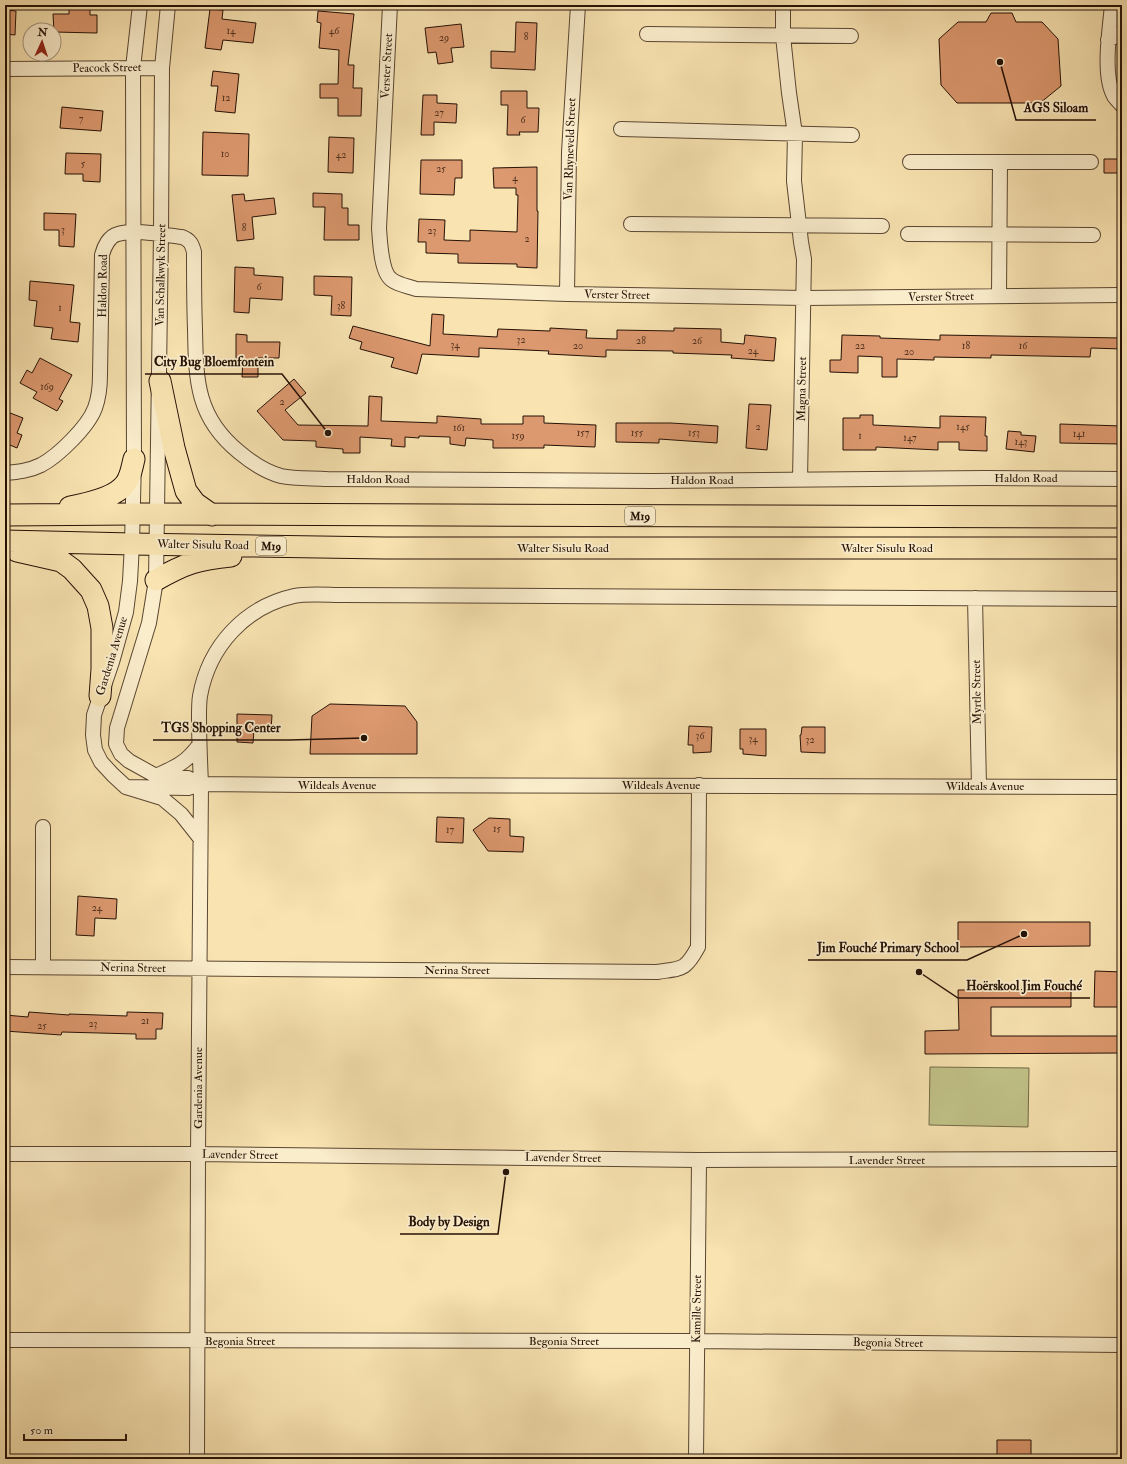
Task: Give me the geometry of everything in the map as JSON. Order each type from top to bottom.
[{"type":"highway","points":[[160,381],[174,448],[186,491],[195,503],[212,515]]},
{"type":"highway","points":[[6,515],[72,506],[93,501],[116,492],[127,482],[134,459]]},
{"type":"highway","name":"M19","points":[[6,515],[134,514],[1122,517]]},
{"type":"highway","name":"Walter Sisulu Road","points":[[5,541],[385,548],[1122,548]]},
{"type":"highway","points":[[156,580],[178,568],[198,560],[219,557],[385,548]]},
{"type":"highway","points":[[5,550],[25,552],[61,561],[72,569],[91,590],[98,606],[102,628],[102,669],[100,696]]},
{"type":"street","points":[[134,514],[133,68],[140,5]]},
{"type":"street","name":"Van Schalkwyk Street","points":[[158,544],[162,68],[168,5]]},
{"type":"street","name":"Verster Street","points":[[390,5],[379,228],[384,267],[390,280],[400,284],[416,289],[566,294],[804,298],[1122,295]]},
{"type":"street","name":"Van Rhyneveld Street","points":[[566,294],[569,152],[578,5]]},
{"type":"street","name":"Magna Street","points":[[783,5],[783,36],[795,134],[794,181],[804,259],[800,480]]},
{"type":"street","points":[[1112,5],[1108,40],[1110,84],[1114,96],[1122,105]]},
{"type":"street","points":[[1108,40],[1122,33]]},
{"type":"street","points":[[647,34],[851,36]]},
{"type":"street","name":"Peacock Street","points":[[5,69],[162,68]]},
{"type":"street","points":[[621,129],[852,135]]},
{"type":"street","points":[[910,162],[1091,162]]},
{"type":"street","points":[[999,296],[1000,162]]},
{"type":"street","points":[[631,224],[882,226]]},
{"type":"street","name":"Haldon Road","points":[[5,473],[24,471],[41,465],[71,441],[84,426],[95,409],[99,394],[100,375],[102,255],[104,247],[111,238],[117,234],[133,232],[187,238],[192,243],[195,364],[198,391],[206,412],[221,436],[237,451],[248,460],[282,476],[335,479],[637,481],[985,478],[1122,479]]},
{"type":"street","points":[[908,234],[1093,235]]},
{"type":"street","name":"Gardenia Avenue","points":[[134,514],[130,581],[126,612],[112,662],[100,696],[94,722],[93,735],[95,750],[113,776],[126,787],[162,798],[181,814],[200,838]]},
{"type":"street","points":[[158,544],[156,580],[147,630],[117,728],[116,744],[121,754],[128,761],[156,776],[188,778],[201,784]]},
{"type":"street","points":[[201,784],[199,745],[200,696],[208,669],[221,642],[242,621],[264,606],[296,595],[343,594],[1122,599]]},
{"type":"street","name":"Myrtle Street","points":[[975,598],[979,786]]},
{"type":"street","points":[[156,776],[181,764],[192,755],[199,745]]},
{"type":"street","points":[[126,787],[188,788],[201,784]]},
{"type":"street","name":"Gardenia Avenue","points":[[197,1459],[201,784]]},
{"type":"street","name":"Wildeals Avenue","points":[[201,784],[304,786],[699,785],[1122,787]]},
{"type":"street","name":"Nerina Street","points":[[5,967],[657,972],[680,969],[690,962],[698,947],[699,785]]},
{"type":"street","points":[[43,827],[43,967]]},
{"type":"street","name":"Lavender Street","points":[[5,1154],[198,1154],[699,1160],[1122,1159]]},
{"type":"street","name":"Kamille Street","points":[[696,1459],[699,1160]]},
{"type":"street","name":"Begonia Street","points":[[5,1340],[697,1341],[1122,1345]]},
{"type":"green space","points":[[930,1067],[1029,1068],[1028,1127],[929,1125]]},
{"type":"building","points":[[69,5],[90,5],[90,15],[97,15],[97,33],[62,32],[62,22],[53,22],[53,14],[69,14]]},
{"type":"building","points":[[210,9],[223,10],[222,19],[256,23],[253,43],[223,40],[221,50],[205,48]]},
{"type":"building","points":[[5,10],[16,11],[15,35],[5,34]]},
{"type":"building","points":[[318,11],[354,14],[348,65],[354,65],[353,88],[362,88],[361,116],[338,116],[338,98],[320,98],[320,84],[338,84],[339,50],[319,48],[321,23],[317,22]]},
{"type":"building","points":[[991,13],[1012,13],[1016,22],[1042,22],[1058,39],[1061,86],[1040,103],[957,103],[941,85],[939,39],[958,22],[986,22]]},
{"type":"building","points":[[516,22],[537,23],[535,70],[491,68],[491,51],[515,52]]},
{"type":"building","points":[[461,24],[464,47],[451,48],[453,62],[438,64],[436,52],[428,53],[425,28]]},
{"type":"building","points":[[213,71],[239,74],[235,113],[215,111],[218,86],[211,86]]},
{"type":"building","points":[[501,91],[527,91],[527,108],[539,108],[538,132],[519,132],[520,135],[507,135],[508,105],[501,105]]},
{"type":"building","points":[[423,95],[437,95],[437,103],[457,104],[456,123],[434,122],[434,135],[421,135]]},
{"type":"building","points":[[62,107],[103,111],[101,131],[60,128]]},
{"type":"building","points":[[203,132],[249,134],[248,176],[202,175]]},
{"type":"building","points":[[329,137],[354,138],[353,173],[328,172]]},
{"type":"building","points":[[66,153],[101,154],[100,182],[83,181],[83,174],[65,174]]},
{"type":"building","points":[[1104,159],[1122,159],[1122,173],[1104,173]]},
{"type":"building","points":[[421,160],[462,160],[462,178],[455,178],[454,195],[420,194]]},
{"type":"building","points":[[537,167],[537,268],[517,267],[517,264],[458,263],[458,254],[426,253],[426,242],[418,242],[419,219],[445,220],[444,240],[470,241],[470,230],[517,232],[518,195],[516,195],[516,188],[494,188],[493,168]]},
{"type":"building","points":[[313,193],[342,194],[342,208],[348,208],[348,225],[359,225],[359,240],[324,240],[325,207],[313,207]]},
{"type":"building","points":[[244,194],[245,201],[274,198],[276,214],[252,217],[254,239],[237,241],[232,195]]},
{"type":"building","points":[[44,213],[76,214],[74,247],[59,246],[59,230],[44,230]]},
{"type":"building","points":[[235,267],[254,268],[254,275],[283,277],[282,300],[250,298],[249,313],[234,312]]},
{"type":"building","points":[[314,276],[352,277],[351,316],[331,315],[332,296],[314,295]]},
{"type":"building","points":[[30,281],[74,285],[70,322],[80,323],[78,342],[51,339],[53,328],[34,326],[37,301],[29,300]]},
{"type":"building","points":[[432,314],[444,315],[443,334],[497,337],[498,329],[550,331],[550,328],[587,330],[586,338],[617,339],[617,330],[674,331],[674,328],[721,329],[721,342],[744,344],[745,335],[776,338],[774,361],[731,358],[732,355],[673,353],[673,351],[606,350],[606,357],[548,354],[549,351],[479,348],[479,357],[422,354],[417,374],[391,367],[394,358],[360,349],[362,342],[349,338],[353,326],[430,346]]},
{"type":"building","points":[[236,334],[247,335],[247,342],[280,342],[279,358],[258,358],[258,377],[242,377],[243,358],[236,358]]},
{"type":"building","points":[[842,335],[940,340],[940,335],[1122,338],[1122,349],[1091,348],[1090,357],[991,355],[991,358],[934,357],[934,360],[897,359],[897,377],[882,377],[882,357],[858,356],[858,373],[830,372],[830,360],[841,360]]},
{"type":"building","points":[[40,358],[72,375],[59,399],[63,401],[57,411],[33,398],[37,392],[20,383],[27,370],[32,373]]},
{"type":"building","points":[[294,379],[306,393],[285,410],[298,425],[368,426],[369,396],[382,397],[381,421],[437,423],[437,416],[481,419],[481,424],[523,424],[523,416],[544,416],[544,423],[596,425],[595,447],[544,445],[544,448],[493,448],[493,440],[466,438],[465,446],[450,444],[450,437],[419,436],[419,438],[405,437],[405,447],[391,446],[392,439],[360,437],[360,453],[343,453],[343,449],[316,447],[316,441],[283,440],[257,411]]},
{"type":"building","points":[[749,404],[771,405],[767,450],[746,448]]},
{"type":"building","points":[[5,411],[23,418],[17,433],[22,435],[17,448],[5,443]]},
{"type":"building","points":[[860,415],[873,415],[873,425],[940,428],[940,416],[986,417],[985,436],[987,436],[987,451],[959,450],[959,442],[938,442],[938,450],[876,447],[876,450],[843,450],[843,418],[860,418]]},
{"type":"building","points":[[616,423],[671,423],[718,426],[717,443],[659,439],[659,443],[616,442]]},
{"type":"building","points":[[1060,424],[1122,426],[1122,444],[1060,443]]},
{"type":"building","points":[[1008,431],[1021,432],[1021,435],[1036,436],[1034,452],[1006,449]]},
{"type":"building","points":[[330,704],[405,706],[417,722],[417,754],[310,754],[312,716]]},
{"type":"building","points":[[237,714],[272,715],[271,730],[254,730],[253,743],[237,742]]},
{"type":"building","points":[[689,726],[712,727],[711,752],[693,753],[693,745],[688,745]]},
{"type":"building","points":[[802,727],[825,727],[825,753],[801,752],[800,735]]},
{"type":"building","points":[[740,729],[766,729],[766,756],[743,754],[743,749],[740,749]]},
{"type":"building","points":[[437,817],[464,818],[463,843],[436,842]]},
{"type":"building","points":[[489,818],[510,819],[510,836],[524,837],[523,852],[488,851],[473,830]]},
{"type":"building","points":[[78,896],[117,899],[116,919],[95,918],[94,936],[76,935]]},
{"type":"building","points":[[958,922],[1090,922],[1090,946],[958,947]]},
{"type":"building","points":[[1095,971],[1122,972],[1122,1007],[1094,1007]]},
{"type":"building","points":[[1071,989],[1071,1007],[991,1007],[991,1036],[1122,1036],[1122,1053],[925,1054],[925,1031],[959,1030],[958,990]]},
{"type":"building","points":[[29,1012],[69,1015],[127,1016],[127,1012],[163,1013],[162,1029],[156,1029],[156,1039],[136,1039],[136,1034],[62,1032],[61,1035],[5,1031],[5,1015],[28,1017]]},
{"type":"building","points":[[997,1440],[1031,1440],[1031,1459],[997,1459]]},
{"type":"place","name":"AGS Siloam","points":[[1000,62]]},
{"type":"place","name":"City Bug Bloemfontein","points":[[328,433]]},
{"type":"place","name":"TGS Shopping Center","points":[[364,738]]},
{"type":"place","name":"Jim Fouché Primary School","points":[[1024,934]]},
{"type":"place","name":"Hoërskool Jim Fouché","points":[[919,972]]},
{"type":"place","name":"Body by Design","points":[[506,1172]]}]
